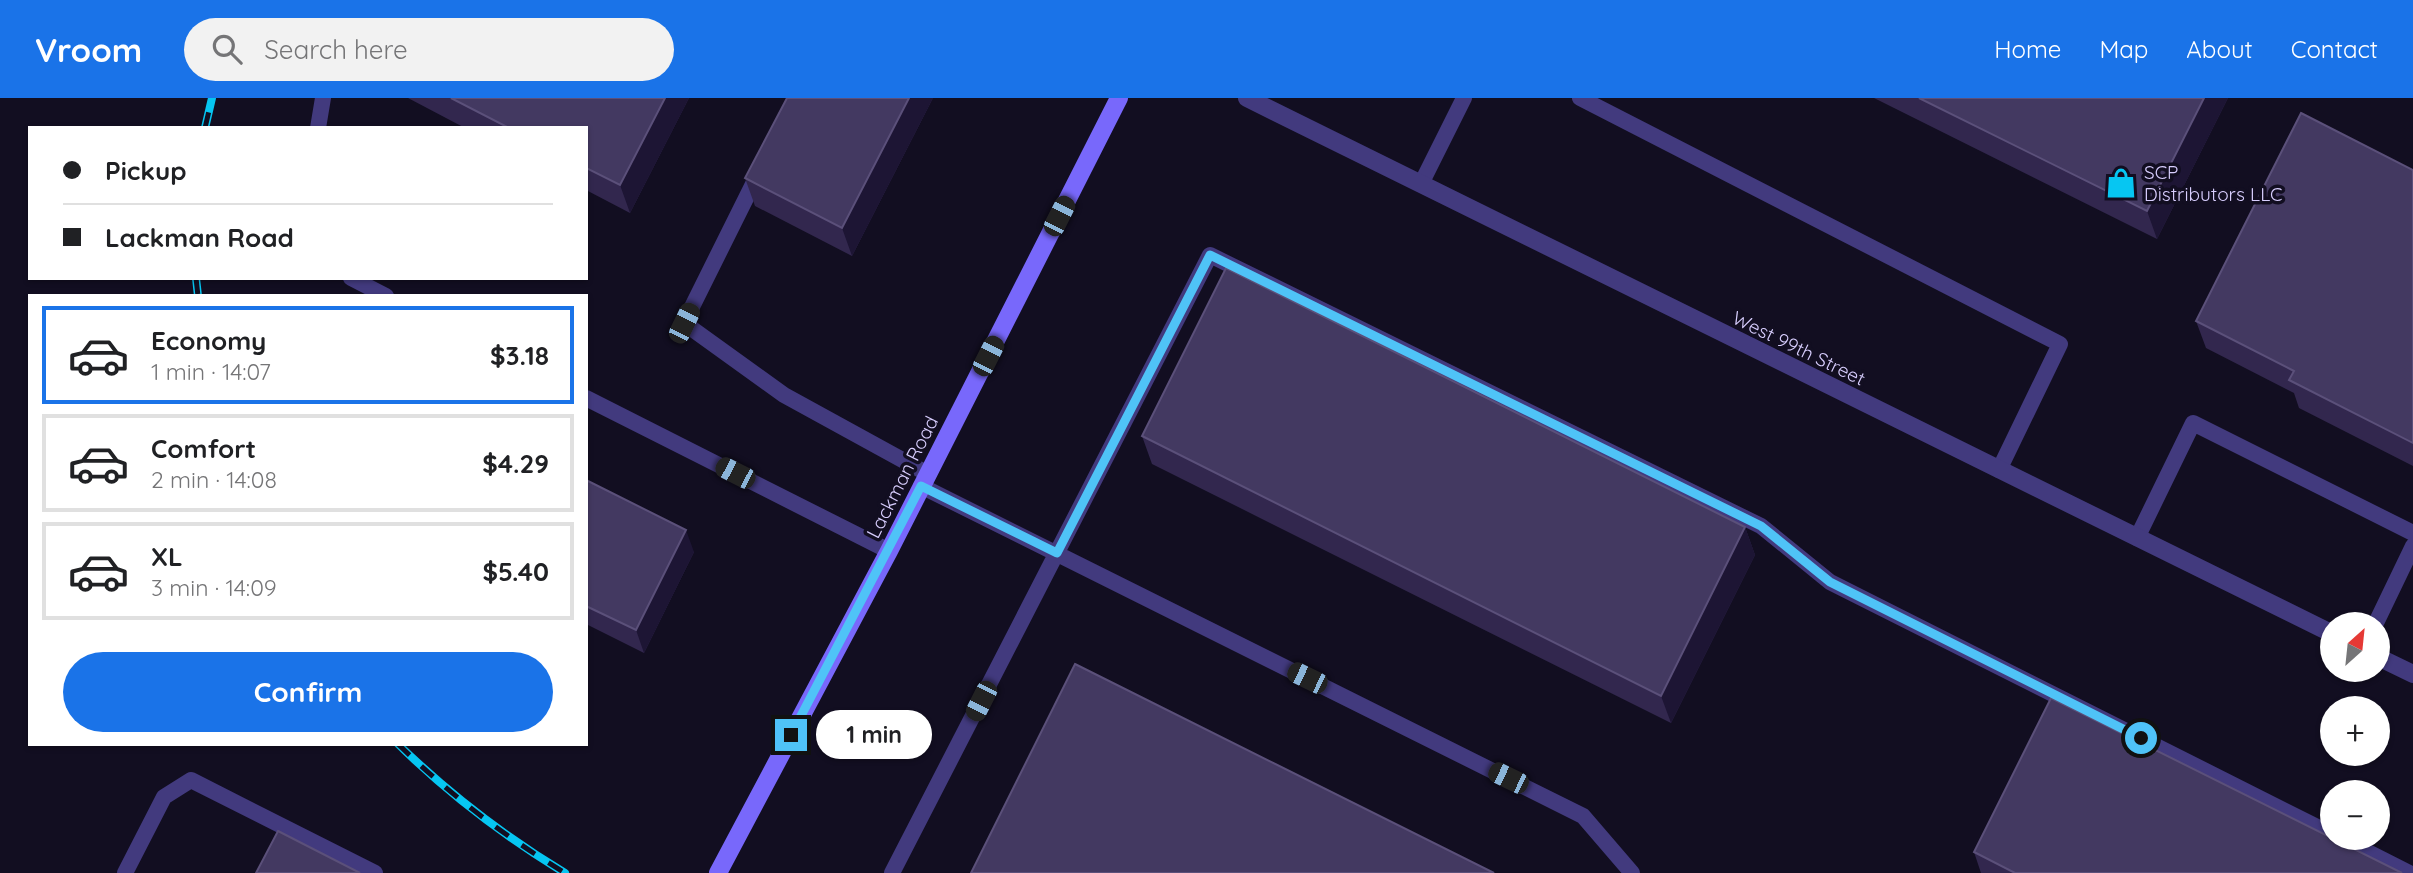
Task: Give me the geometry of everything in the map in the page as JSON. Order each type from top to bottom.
[{"type":"main road","name":"Lackman Road","points":[[718,873],[925,480],[1119,98]]},
{"type":"street","name":"West 99th Street","points":[[1247,98],[2320,628]]},
{"type":"street","points":[[2390,663],[2413,674]]},
{"type":"lane","points":[[318,126],[323,98]]},
{"type":"lane","points":[[1421,184],[1464,98]]},
{"type":"lane","points":[[1580,98],[2060,344],[1999,470]]},
{"type":"lane","points":[[764,160],[684,323],[784,395],[925,480],[1057,553],[1583,816],[1632,873]]},
{"type":"lane","points":[[892,873],[1210,255],[1761,526],[1830,582],[2320,828]]},
{"type":"lane","points":[[355,280],[382,294]]},
{"type":"lane","points":[[588,399],[888,551]]},
{"type":"lane","points":[[2137,538],[2193,423],[2413,533]]},
{"type":"lane","points":[[2381,612],[2413,546]]},
{"type":"lane","points":[[125,873],[164,797],[191,780],[376,873]]},
{"type":"lane","points":[[2364,850],[2409,873]]},
{"type":"building","points":[[451,98],[665,98],[620,185],[588,169],[588,126],[505,126]]},
{"type":"building","points":[[787,98],[909,98],[842,228],[745,178]]},
{"type":"building","points":[[1919,98],[2204,98],[2147,211]]},
{"type":"building","points":[[2301,113],[2413,170],[2413,443],[2289,380],[2294,371],[2196,321]]},
{"type":"building","points":[[1226,268],[1745,527],[1661,696],[1142,436]]},
{"type":"building","points":[[588,481],[686,530],[636,630],[588,607]]},
{"type":"building","points":[[1075,664],[1494,873],[971,873]]},
{"type":"building","points":[[2051,698],[2320,832],[2320,850],[2356,850],[2402,873],[2015,873],[1974,852]]},
{"type":"building","points":[[278,831],[360,873],[256,873]]},
{"type":"railway","points":[[205,126],[212,98]]},
{"type":"railway","points":[[196,280],[198,294]]},
{"type":"railway","points":[[400,746],[478,813],[565,873]]},
{"type":"place","name":"SCP Distributors LLC","points":[[2121,183]]},
{"type":"route","points":[[791,735],[921,486],[1057,553],[1210,255],[1761,526],[1830,582],[2141,738]]}]
